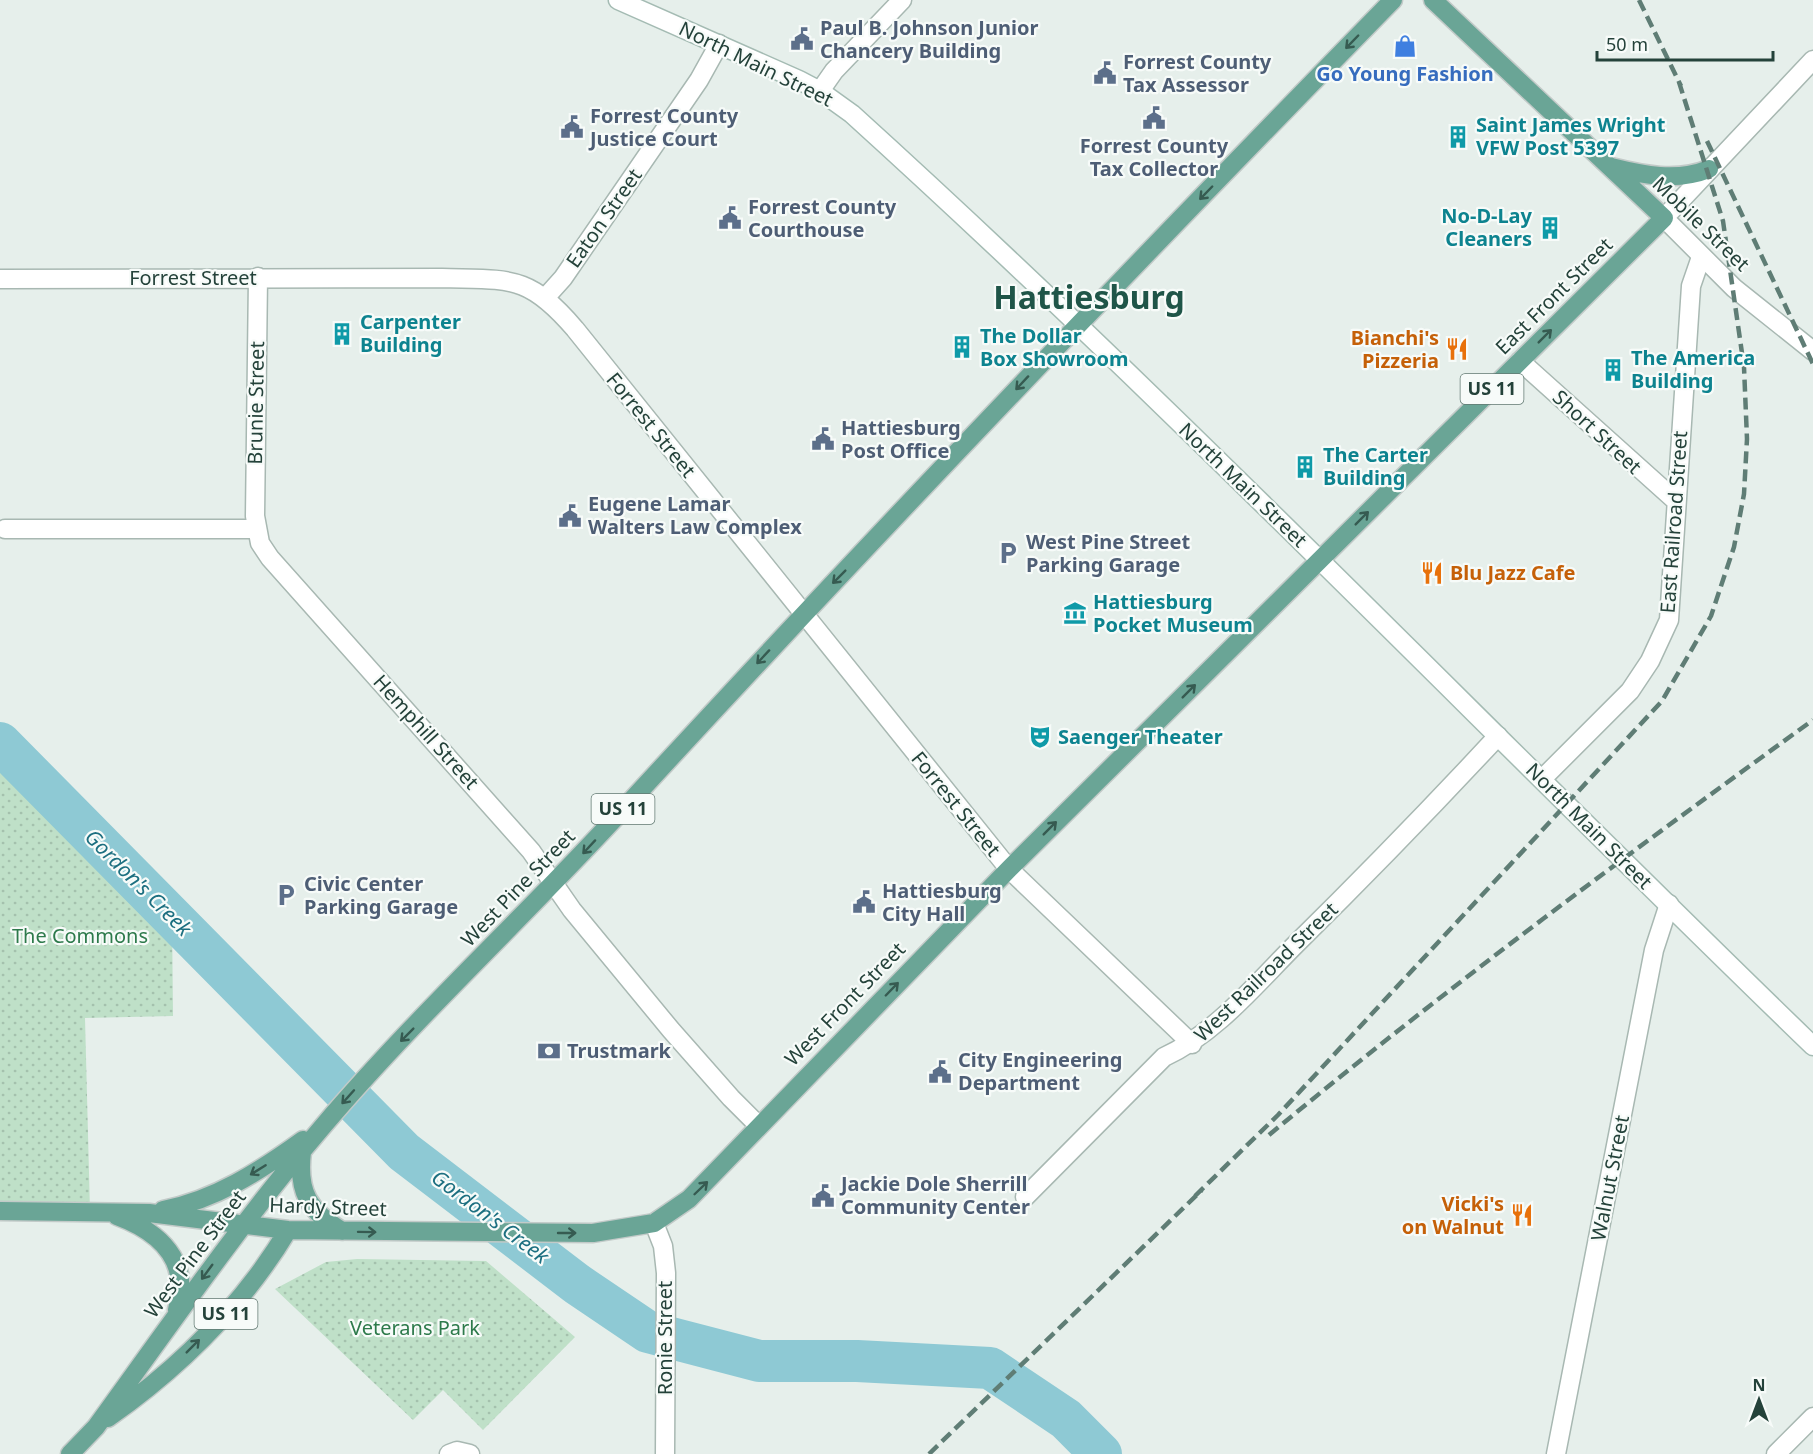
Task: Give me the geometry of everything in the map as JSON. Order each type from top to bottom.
[{"type":"main road","name":"US 11","points":[[1076,326],[1393,0]]},
{"type":"main road","name":"Mobile Street","points":[[1433,0],[1664,218]]},
{"type":"main road","points":[[1609,167],[1663,176],[1695,175],[1709,169]]},
{"type":"main road","name":"East Front Street","points":[[1321,560],[1664,218]]},
{"type":"main road","name":"West Pine Street","points":[[70,1454],[96,1427],[242,1225],[324,1125],[373,1070],[554,884],[803,614],[876,540],[1076,326]]},
{"type":"main road","name":"West Front Street","points":[[654,1223],[689,1199],[1009,869],[1321,560]]},
{"type":"main road","points":[[149,1213],[189,1204],[229,1187],[324,1125]]},
{"type":"main road","points":[[302,1152],[299,1173],[308,1200],[317,1213],[343,1232]]},
{"type":"main road","name":"Hardy Street","points":[[0,1211],[149,1213],[288,1230],[343,1232],[593,1233],[654,1223]]},
{"type":"main road","points":[[104,1211],[136,1223],[159,1240],[169,1252],[182,1280],[181,1295],[175,1316]]},
{"type":"main road","name":"West Pine Street","points":[[96,1427],[152,1387],[225,1315],[265,1269],[288,1230]]},
{"type":"street","points":[[820,91],[834,71],[902,0]]},
{"type":"street","name":"North Main Street","points":[[621,1],[820,91],[868,128],[1321,560],[1669,904],[1811,1039]]},
{"type":"street","name":"Eaton Street","points":[[545,298],[563,278],[692,90],[719,44]]},
{"type":"street","name":"East Front Street","points":[[1664,218],[1813,60]]},
{"type":"street","name":"Mobile Street","points":[[1664,218],[1734,288],[1813,351]]},
{"type":"street","name":"East Railroad Street","points":[[1542,779],[1630,691],[1661,641],[1671,610],[1691,286],[1701,257]]},
{"type":"street","name":"Brunie Street","points":[[256,529],[258,277]]},
{"type":"street","name":"Forrest Street","points":[[0,279],[452,278],[515,282],[545,298],[570,324],[1009,869],[1192,1044]]},
{"type":"street","name":"Short Street","points":[[1520,361],[1676,501]]},
{"type":"street","points":[[5,529],[256,529]]},
{"type":"street","name":"Hemphill Street","points":[[256,529],[260,543],[270,558],[531,851],[554,884],[671,1030],[730,1098],[759,1126]]},
{"type":"street","name":"West Railroad Street","points":[[1025,1197],[1164,1057],[1192,1044],[1231,1009],[1386,855],[1498,736]]},
{"type":"street","name":"Walnut Street","points":[[1556,1454],[1654,950],[1669,904]]},
{"type":"street","name":"Ronie Street","points":[[654,1223],[663,1246],[666,1273],[665,1454]]},
{"type":"street","points":[[1776,1454],[1813,1417]]},
{"type":"street","points":[[449,1454],[463,1451],[470,1454]]},
{"type":"green space","name":"The Commons","points":[[0,743],[172,915],[173,1016],[85,1018],[90,1211],[0,1212]]},
{"type":"green space","name":"Veterans Park","points":[[357,1259],[486,1261],[575,1337],[483,1430],[443,1390],[413,1420],[275,1289],[326,1262]]},
{"type":"waterway","name":"Gordon's Creek","points":[[0,743],[404,1152],[577,1284],[648,1332],[759,1361],[857,1361],[990,1368],[1066,1419],[1101,1454]]},
{"type":"railway","points":[[1639,0],[1681,86]]},
{"type":"railway","points":[[1195,1196],[1278,1115],[1662,701],[1711,616],[1734,547],[1744,494],[1747,439],[1744,367],[1723,221],[1678,79]]},
{"type":"railway","points":[[1707,141],[1813,364]]},
{"type":"railway","points":[[1269,1135],[1402,1027],[1538,923],[1813,720]]},
{"type":"railway","points":[[929,1454],[1202,1190]]},
{"type":"place","name":"Paul B. Johnson Junior Chancery Building","points":[[802,39]]},
{"type":"place","name":"Go Young Fashion","points":[[1405,46]]},
{"type":"place","name":"Forrest County Tax Assessor","points":[[1105,73]]},
{"type":"place","name":"Forrest County Tax Collector","points":[[1154,118]]},
{"type":"place","name":"Forrest County Justice Court","points":[[572,127]]},
{"type":"place","name":"Saint James Wright VFW Post 5397","points":[[1458,137]]},
{"type":"place","name":"Forrest County Courthouse","points":[[730,218]]},
{"type":"place","name":"No-D-Lay Cleaners","points":[[1550,228]]},
{"type":"place","name":"Carpenter Building","points":[[342,334]]},
{"type":"place","name":"The Dollar Box Showroom","points":[[962,347]]},
{"type":"place","name":"Bianchi's Pizzeria","points":[[1457,349]]},
{"type":"place","name":"The America Building","points":[[1613,370]]},
{"type":"place","name":"Hattiesburg Post Office","points":[[823,439]]},
{"type":"place","name":"The Carter Building","points":[[1305,467]]},
{"type":"place","name":"Eugene Lamar Walters Law Complex","points":[[570,516]]},
{"type":"place","name":"West Pine Street Parking Garage","points":[[1008,553]]},
{"type":"place","name":"Blu Jazz Cafe","points":[[1432,573]]},
{"type":"place","name":"Hattiesburg Pocket Museum","points":[[1075,613]]},
{"type":"place","name":"Saenger Theater","points":[[1040,737]]},
{"type":"place","name":"Civic Center Parking Garage","points":[[286,895]]},
{"type":"place","name":"Hattiesburg City Hall","points":[[864,902]]},
{"type":"place","name":"Trustmark","points":[[549,1051]]},
{"type":"place","name":"City Engineering Department","points":[[940,1072]]},
{"type":"place","name":"Jackie Dole Sherrill Community Center","points":[[823,1196]]},
{"type":"place","name":"Vicki's on Walnut","points":[[1522,1215]]},
{"type":"district","name":"Hattiesburg","points":[[1089,298]]}]
